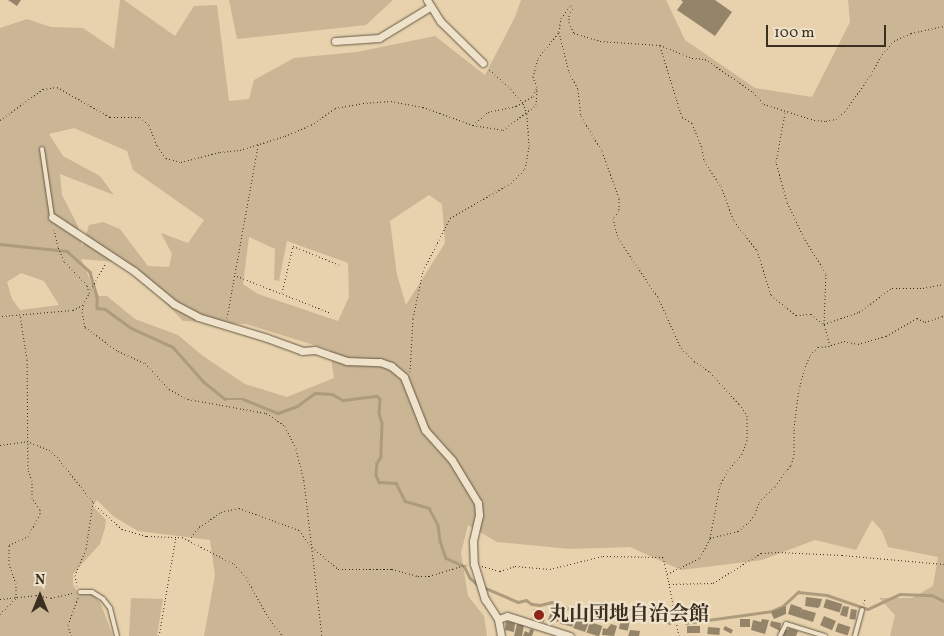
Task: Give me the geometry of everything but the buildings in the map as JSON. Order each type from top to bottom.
[{"type":"street","points":[[335,42],[379,38],[428,3],[440,21],[483,64]]},
{"type":"street","points":[[52,217],[109,257],[134,271],[174,304],[198,318],[267,338],[302,351],[315,350],[347,361],[380,362],[391,366],[404,377],[425,430],[452,460],[478,503],[479,514],[473,541],[474,564],[485,597],[498,619],[501,636]]},
{"type":"street","points":[[498,619],[507,616],[570,636]]},
{"type":"lane","points":[[42,149],[52,217]]},
{"type":"lane","points":[[80,592],[92,592],[103,599],[110,608],[117,636]]},
{"type":"lane","points":[[855,636],[862,610]]},
{"type":"lane","points":[[780,636],[786,624],[825,636]]},
{"type":"path","points":[[667,574],[700,558],[710,538],[720,485],[728,470],[742,454],[747,440],[747,415],[710,372],[694,361],[681,348],[658,297],[618,238],[613,218],[619,211],[619,198],[602,151],[581,116],[578,89],[569,72],[559,32],[561,18],[571,5],[573,8],[569,15],[569,22],[574,33],[600,41],[660,45],[692,58],[705,58],[754,92],[764,104],[814,120],[836,119],[872,75],[880,58],[894,41],[911,32],[944,26]]},
{"type":"path","points":[[0,120],[43,89],[57,88],[110,117],[140,117],[149,125],[157,146],[166,158],[181,162],[258,144],[311,125],[335,108],[363,103],[391,101],[424,107],[473,125],[503,130],[527,114],[538,101],[537,87],[532,77],[538,58],[559,32]]},
{"type":"path","points":[[660,45],[682,117],[692,123],[702,148],[704,161],[721,186],[734,221],[757,250],[771,296],[796,316],[811,314],[824,324]]},
{"type":"path","points":[[410,373],[411,342],[418,293],[424,271],[450,218],[511,183],[525,169],[529,146],[527,114],[522,103],[511,89],[483,64]]},
{"type":"path","points":[[473,125],[488,112],[522,103],[533,96],[537,87]]},
{"type":"path","points":[[786,111],[776,162],[787,202],[804,238],[826,273],[824,324],[830,346]]},
{"type":"path","points":[[225,326],[236,275],[258,144]]},
{"type":"path","points":[[52,217],[61,256],[86,285],[89,294]]},
{"type":"path","points":[[282,294],[293,246],[340,265]]},
{"type":"path","points":[[109,257],[83,305],[82,312],[85,327],[118,351],[146,363],[169,389],[188,399],[266,413],[285,426],[296,450],[304,481],[322,636]]},
{"type":"path","points":[[236,275],[331,313]]},
{"type":"path","points":[[824,324],[859,312],[892,288],[923,288],[944,284]]},
{"type":"path","points":[[2,316],[20,316],[73,310],[83,305]]},
{"type":"path","points":[[0,614],[16,598],[16,584],[9,564],[9,545],[28,536],[40,514],[40,510],[32,498],[32,481],[28,469],[28,359],[20,316]]},
{"type":"path","points":[[710,538],[738,531],[748,524],[759,502],[791,465],[794,454],[794,428],[799,390],[810,355],[818,347],[830,346],[844,341],[858,344],[886,336],[917,318],[925,322],[944,316]]},
{"type":"path","points":[[0,446],[27,441],[39,444],[57,457],[92,502],[122,529],[147,536],[176,537],[189,540],[234,564],[246,577],[268,617],[283,636]]},
{"type":"path","points":[[71,636],[68,625],[80,592],[74,575],[86,549],[92,502]]},
{"type":"path","points":[[189,540],[200,528],[221,512],[240,508],[298,530],[312,547],[330,560],[338,569],[392,569],[418,576],[429,576],[460,565],[474,564],[500,571],[515,566],[550,569],[603,556],[663,557],[679,636]]},
{"type":"path","points":[[159,636],[176,537]]},
{"type":"path","points":[[669,584],[713,583],[725,577],[752,557],[778,552],[944,564]]},
{"type":"path","points":[[0,599],[36,595],[51,598],[80,592]]},
{"type":"path","points":[[864,605],[865,598]]},
{"type":"shaded area","points":[[120,0],[124,0],[175,36],[194,6],[217,5],[229,101],[249,99],[254,80],[294,58],[357,52],[435,36],[485,75],[515,17],[521,0],[666,0],[685,40],[755,88],[812,97],[850,22],[848,0],[944,0],[944,636],[890,636],[895,615],[879,598],[912,598],[933,586],[938,557],[888,547],[882,531],[872,520],[856,550],[815,540],[762,560],[681,570],[630,547],[570,549],[497,542],[468,525],[461,553],[468,596],[484,616],[487,636],[204,636],[215,575],[210,540],[138,531],[113,516],[97,500],[93,506],[106,520],[105,528],[100,544],[73,574],[73,584],[78,594],[93,595],[100,602],[113,636],[0,636],[0,28],[27,19],[51,27],[83,28],[114,49]],"holes":[[[74,128],[127,151],[133,170],[204,220],[188,243],[161,233],[172,254],[169,267],[148,266],[120,229],[103,222],[89,225],[82,247],[78,226],[62,195],[60,174],[114,195],[100,176],[63,156],[49,134]],[[429,195],[442,204],[445,243],[406,305],[397,275],[390,221]],[[249,237],[275,249],[274,280],[279,281],[287,241],[348,263],[349,297],[338,321],[258,294],[243,284]],[[81,259],[127,263],[183,321],[246,324],[330,350],[334,378],[287,397],[245,384],[203,356],[178,335],[135,319],[107,296],[97,296]],[[21,273],[44,281],[59,305],[20,310],[12,299],[7,282]]]},
{"type":"shaded area","points":[[229,0],[393,0],[366,25],[237,39]]},
{"type":"shaded area","points":[[131,598],[163,599],[157,636],[129,636]]},
{"type":"waterway","points":[[0,244],[67,251],[90,272],[97,296],[97,308],[105,309],[131,328],[173,347],[204,382],[225,399],[243,399],[278,413],[297,406],[315,393],[332,394],[343,400],[377,396],[380,399],[379,413],[382,423],[381,457],[377,463],[376,475],[379,482],[396,483],[405,501],[429,508],[438,525],[440,541],[446,558],[464,566],[470,578],[478,585]]},
{"type":"waterway","points":[[483,587],[518,602],[526,600],[532,604],[540,605],[552,602],[576,611],[591,613],[620,605],[670,623]]},
{"type":"waterway","points":[[686,623],[772,611],[783,606],[798,592],[827,595],[868,609],[900,594],[932,595],[944,601]]},
{"type":"place","name":"丸山団地自治会館","points":[[539,615]]}]
